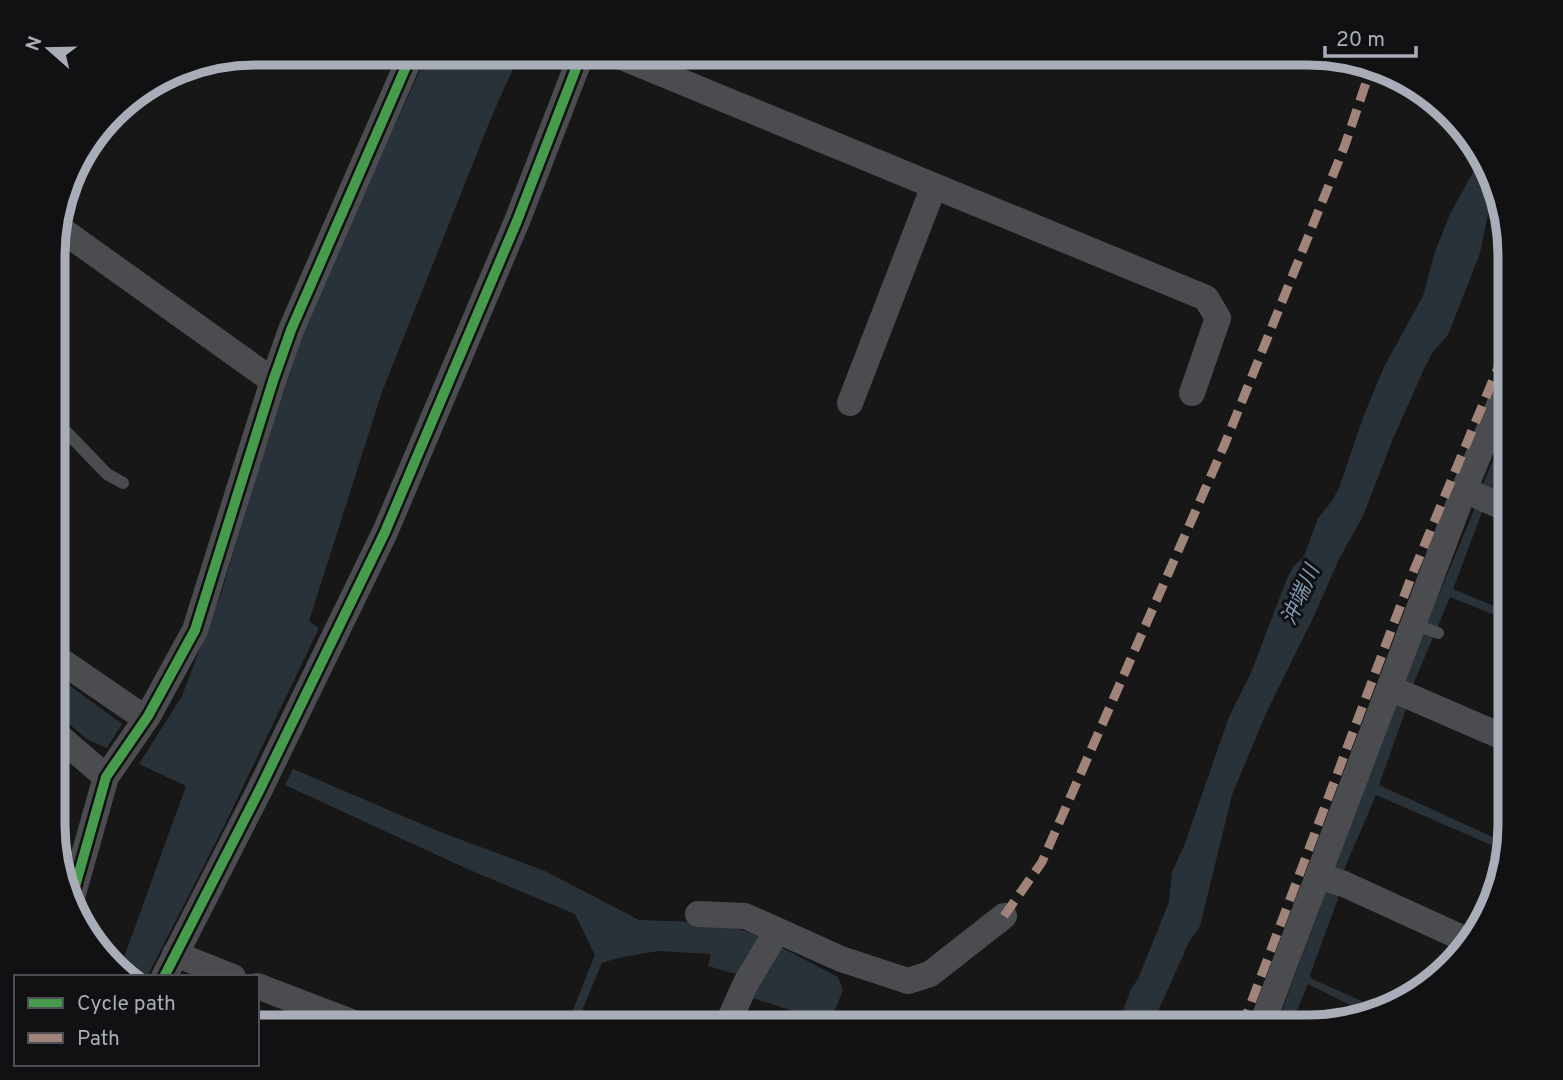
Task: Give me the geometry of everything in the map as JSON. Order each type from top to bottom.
[{"type":"street","points":[[75,886],[106,777],[146,719],[195,630],[291,330],[406,65]]},
{"type":"street","points":[[221,975],[169,966],[259,791],[385,532],[517,221],[577,65]]},
{"type":"street","points":[[641,65],[1206,298],[1218,318],[1192,393]]},
{"type":"street","points":[[850,403],[934,186]]},
{"type":"street","points":[[66,233],[273,381]]},
{"type":"street","points":[[1267,1015],[1331,880],[1394,690],[1486,499],[1498,439]]},
{"type":"street","points":[[65,664],[146,719]]},
{"type":"street","points":[[1394,690],[1498,735]]},
{"type":"street","points":[[65,742],[106,777]]},
{"type":"street","points":[[1331,880],[1461,938]]},
{"type":"street","points":[[698,914],[745,916],[775,934],[908,981],[930,974],[1004,916]]},
{"type":"street","points":[[732,1015],[775,934]]},
{"type":"street","points":[[259,987],[333,1015]]},
{"type":"lane","points":[[65,430],[107,474],[123,483]]},
{"type":"water","points":[[422,65],[515,65],[382,392],[309,621],[319,628],[225,824],[148,975],[138,975],[122,962],[186,786],[139,764],[182,696],[222,591],[279,396],[318,293]]},
{"type":"water","name":"沖端川","points":[[1476,166],[1491,204],[1480,253],[1448,335],[1432,353],[1424,369],[1363,516],[1339,559],[1267,711],[1232,795],[1200,926],[1189,942],[1156,1015],[1121,1015],[1169,902],[1172,872],[1184,846],[1229,717],[1251,673],[1286,581],[1293,567],[1304,556],[1318,518],[1339,488],[1384,367],[1423,296],[1435,252],[1450,214]]},
{"type":"water","points":[[1498,449],[1498,489],[1484,507],[1453,589],[1498,606],[1498,616],[1450,597],[1413,685],[1379,785],[1498,839],[1497,847],[1376,795],[1343,872],[1340,893],[1310,975],[1312,979],[1370,1005],[1357,1008],[1308,984],[1295,1015],[1280,1015],[1414,654]]},
{"type":"water","points":[[65,682],[122,724],[107,748],[88,740],[65,720]]},
{"type":"water","points":[[293,769],[440,832],[545,871],[639,920],[723,923],[763,938],[838,977],[843,990],[833,1015],[803,1015],[749,997],[757,980],[708,966],[711,954],[658,951],[602,963],[580,1015],[571,1015],[595,955],[575,914],[463,867],[285,785]]},
{"type":"marked path","points":[[1004,916],[1042,862],[1224,446],[1345,145],[1369,75]]},
{"type":"marked path","points":[[1247,1015],[1412,575],[1498,368]]},
{"type":"cycle path","points":[[75,886],[106,777],[148,716],[195,630],[291,330],[407,65]]},
{"type":"cycle path","points":[[165,975],[259,791],[385,532],[517,221],[577,65]]}]
